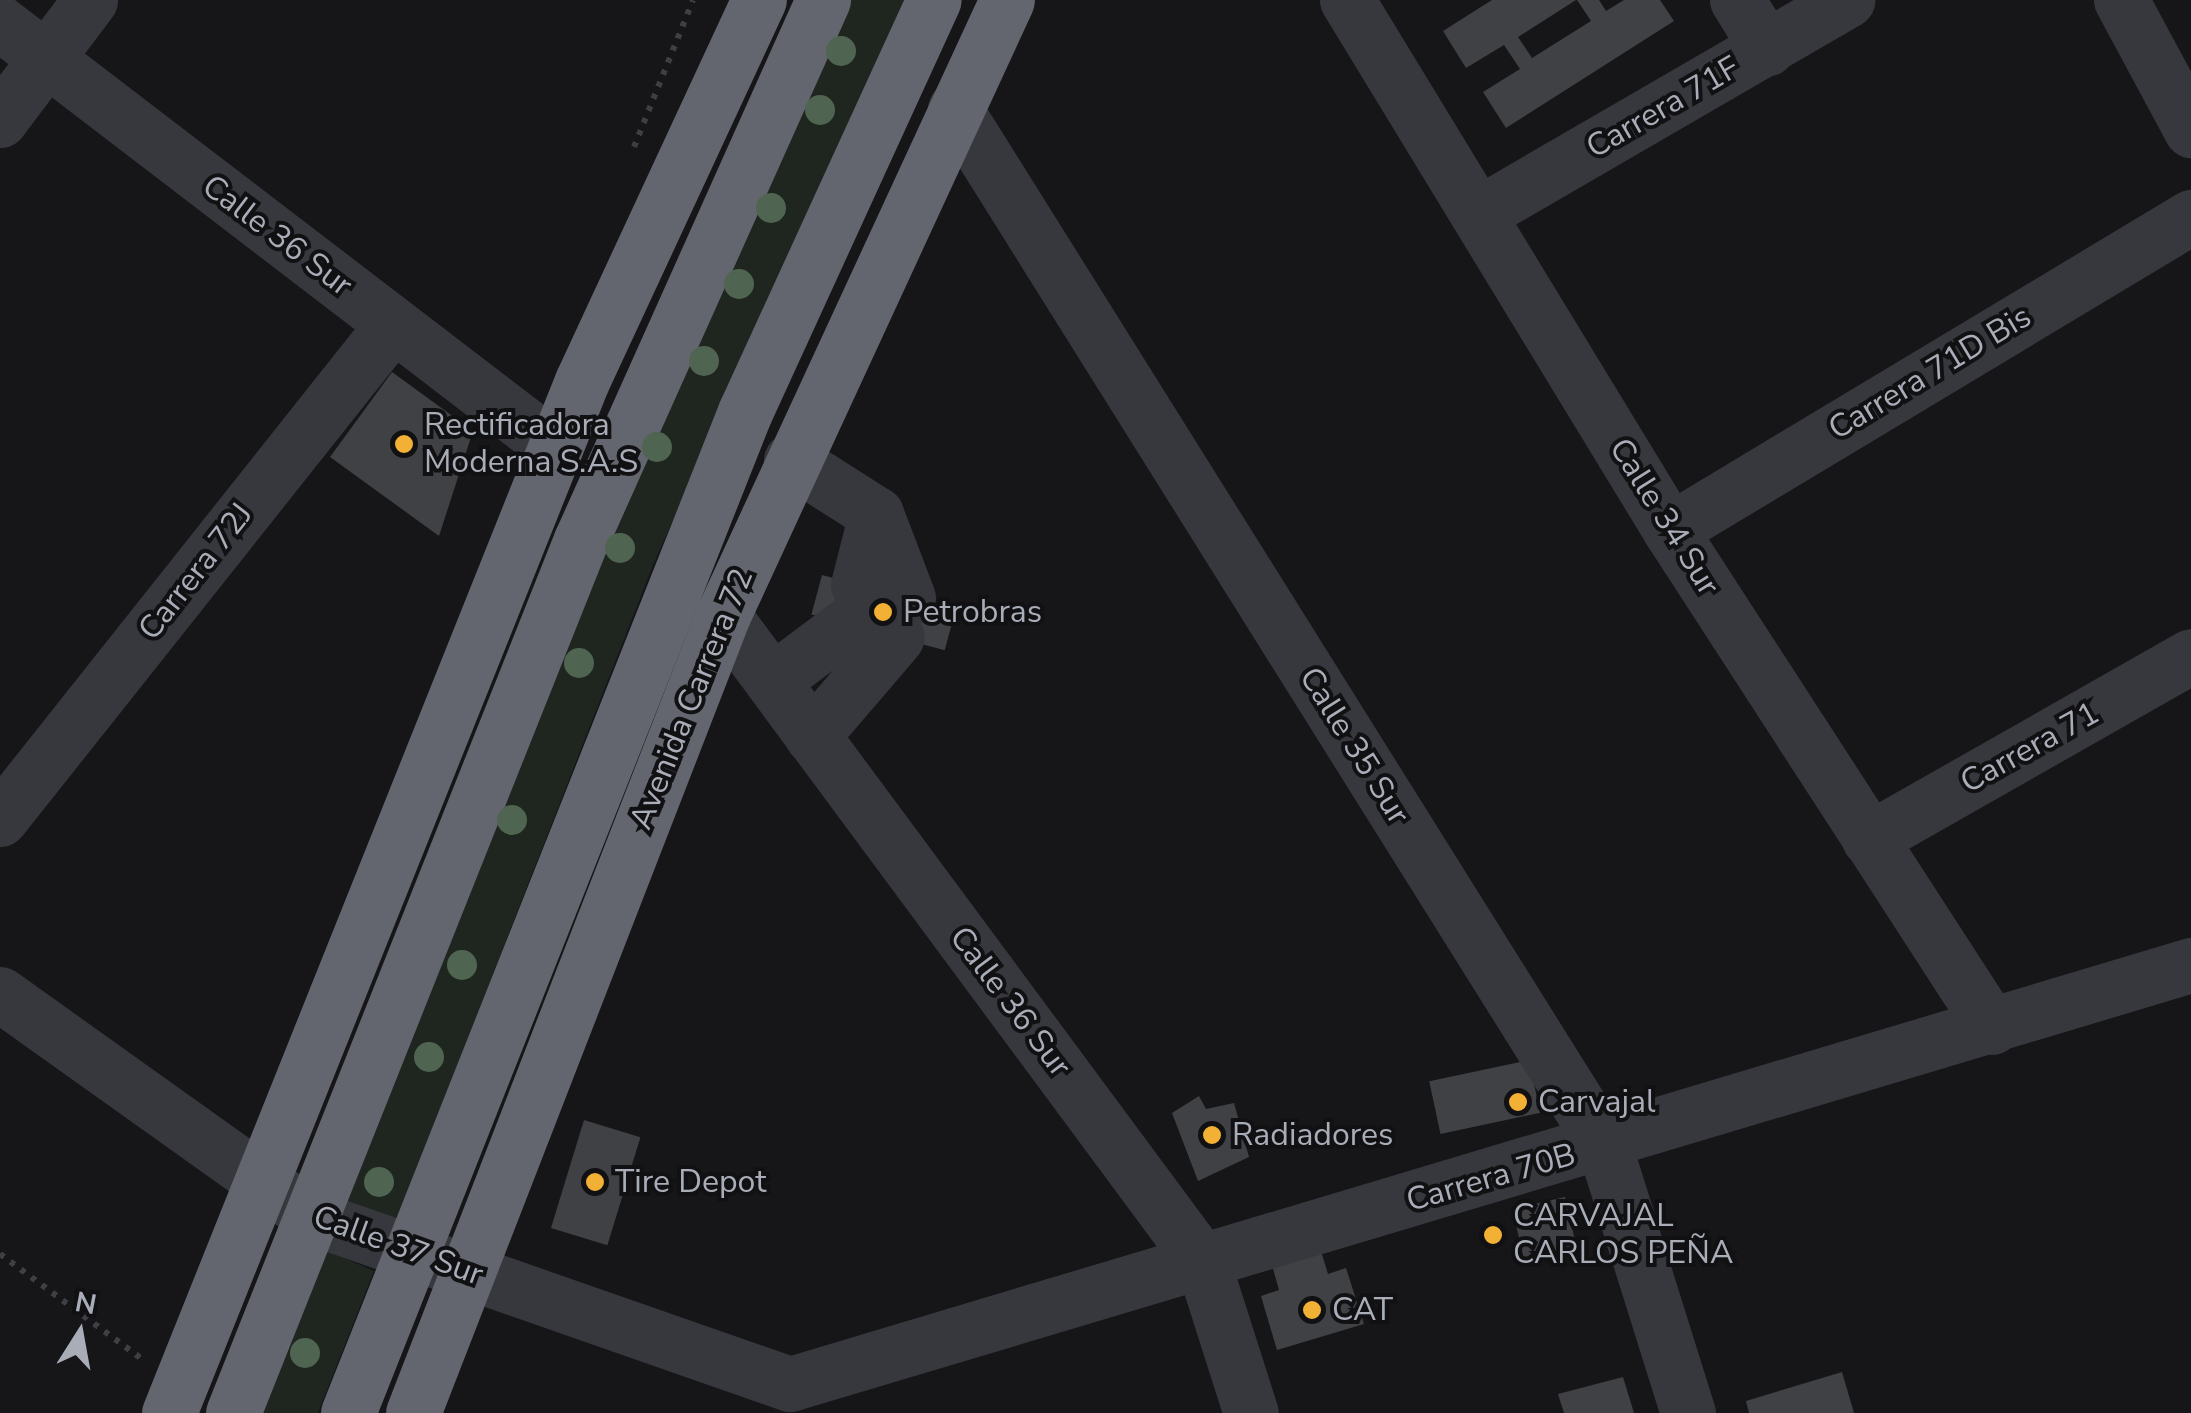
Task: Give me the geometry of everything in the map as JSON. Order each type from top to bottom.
[{"type":"highway","points":[[727,200],[763,0]]},
{"type":"highway","points":[[174,1400],[262,1189],[555,448],[763,0]]},
{"type":"highway","points":[[233,1413],[314,1218],[581,540],[727,200],[823,0]]},
{"type":"highway","name":"Avenida Carrera 72","points":[[348,1413],[830,218],[934,0]]},
{"type":"highway","name":"Avenida Carrera 72","points":[[413,1413],[723,616],[791,460],[1007,0]]},
{"type":"highway","points":[[791,460],[830,218]]},
{"type":"street","points":[[0,120],[90,0]]},
{"type":"street","name":"Calle 34 Sur","points":[[1347,0],[1670,530],[1992,1027]]},
{"type":"street","points":[[1737,0],[1767,48]]},
{"type":"street","name":"Carrera 71F","points":[[1478,214],[1847,0]]},
{"type":"street","points":[[2121,0],[2191,130]]},
{"type":"street","name":"Calle 36 Sur","points":[[0,23],[555,448]]},
{"type":"street","name":"Calle 35 Sur","points":[[955,108],[1604,1144],[1688,1413]]},
{"type":"street","name":"Carrera 71D Bis","points":[[1670,530],[2191,217]]},
{"type":"street","name":"Carrera 72J","points":[[0,819],[392,324]]},
{"type":"street","points":[[791,460],[876,514],[878,611],[812,736]]},
{"type":"street","points":[[772,681],[878,611]]},
{"type":"street","name":"Calle 36 Sur","points":[[723,616],[1203,1263],[1252,1413]]},
{"type":"street","name":"Carrera 71","points":[[1868,839],[2191,656]]},
{"type":"street","name":"Carrera 70B","points":[[790,1384],[1604,1144],[2191,964]]},
{"type":"street","name":"Calle 37 Sur","points":[[0,994],[262,1189],[314,1218],[790,1384]]},
{"type":"path","points":[[0,1254],[174,1400]]},
{"type":"shaded area","points":[[842,0],[904,0],[653,565],[394,1227],[334,1203],[605,513]]},
{"type":"shaded area","points":[[319,1247],[374,1271],[318,1413],[253,1413]]},
{"type":"building","points":[[1492,0],[1576,0],[1518,37],[1532,58],[1591,21],[1577,0],[1599,0],[1606,11],[1624,0],[1660,0],[1674,21],[1506,128],[1483,92],[1520,69],[1504,45],[1466,68],[1443,31]]},
{"type":"building","name":"Rectificadora Moderna S.A.S","points":[[392,372],[473,431],[439,536],[330,457]]},
{"type":"building","name":"Petrobras","points":[[822,575],[955,611],[945,650],[811,615]]},
{"type":"building","points":[[1529,1060],[1540,1113],[1440,1134],[1429,1081]]},
{"type":"building","name":"Radiadores","points":[[1199,1096],[1206,1109],[1234,1103],[1249,1157],[1198,1181],[1172,1113]]},
{"type":"building","name":"Tire Depot","points":[[584,1120],[640,1137],[607,1245],[551,1228]]},
{"type":"building","points":[[1565,1197],[1576,1247],[1524,1259],[1512,1209]]},
{"type":"building","name":"CAT","points":[[1321,1251],[1328,1274],[1346,1268],[1364,1324],[1277,1350],[1261,1296],[1279,1290],[1272,1265]]},
{"type":"building","points":[[1842,1372],[1854,1413],[1749,1413],[1746,1401]]},
{"type":"building","points":[[1623,1377],[1634,1413],[1564,1413],[1558,1394]]},
{"type":"place","name":"Rectificadora Moderna S.A.S","points":[[404,444]]},
{"type":"place","name":"Petrobras","points":[[883,612]]},
{"type":"place","name":"Carvajal","points":[[1518,1102]]},
{"type":"place","name":"Radiadores","points":[[1212,1135]]},
{"type":"place","name":"Tire Depot","points":[[595,1182]]},
{"type":"place","name":"CARVAJAL CARLOS PEÑA","points":[[1493,1235]]},
{"type":"place","name":"CAT","points":[[1312,1310]]}]
